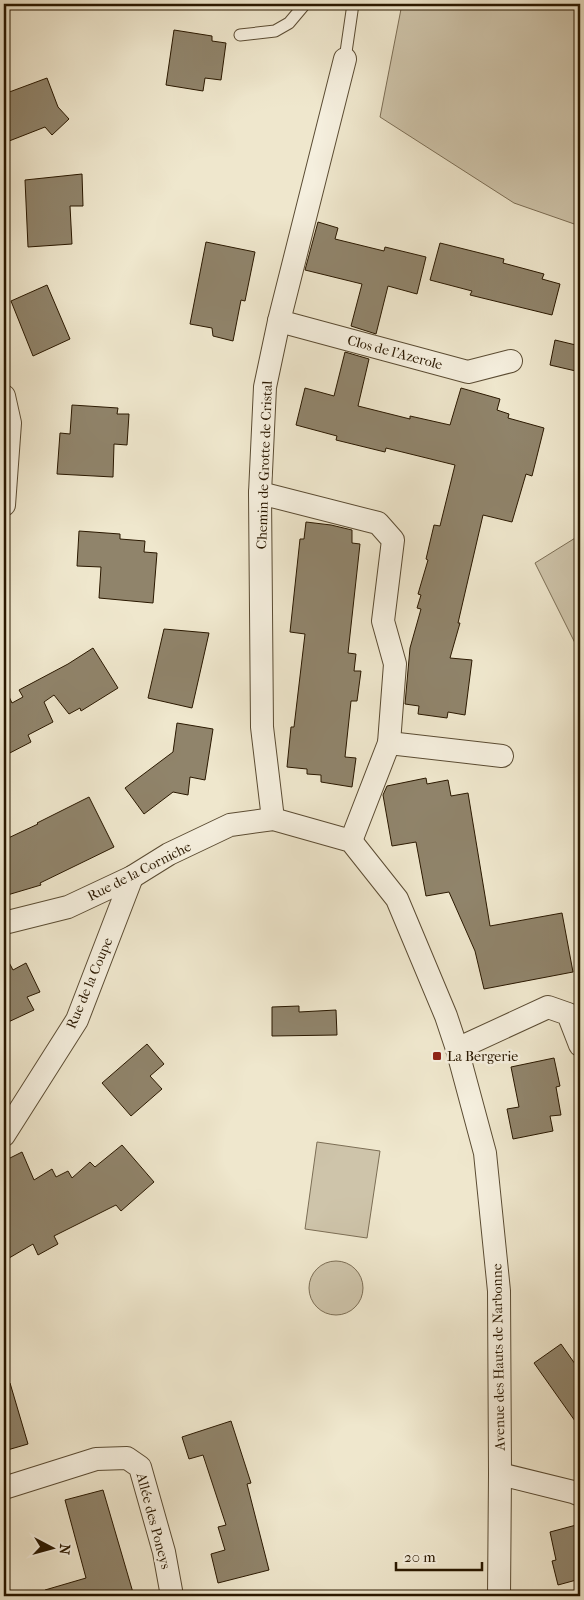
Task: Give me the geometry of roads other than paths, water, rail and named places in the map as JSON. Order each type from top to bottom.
[{"type":"street","name":"Chemin de Grotte de Cristal","points":[[273,819],[262,727],[260,493],[265,386],[278,321],[345,59]]},
{"type":"street","name":"Clos de l'Azerole","points":[[278,321],[468,372],[511,361]]},
{"type":"street","points":[[4,396],[10,423],[4,505]]},
{"type":"street","points":[[260,493],[378,523],[393,540],[383,621],[395,664],[389,743],[351,841],[273,819]]},
{"type":"street","points":[[389,743],[502,756]]},
{"type":"street","name":"Rue de la Corniche","points":[[4,924],[68,906],[132,877],[169,854],[230,825],[273,819]]},
{"type":"street","name":"Avenue des Hauts de Narbonne","points":[[351,841],[397,899],[446,1016],[485,1153],[499,1290],[499,1596]]},
{"type":"street","name":"Rue de la Coupe","points":[[4,1135],[77,1020],[132,877]]},
{"type":"street","points":[[457,1050],[548,1008],[568,1014],[580,1045]]},
{"type":"street","name":"Allée des Poneys","points":[[4,1488],[96,1459],[127,1458],[140,1468],[164,1552],[172,1596]]},
{"type":"street","points":[[500,1474],[580,1495]]},
{"type":"lane","points":[[240,35],[275,31],[289,23],[305,4]]},
{"type":"lane","points":[[345,59],[353,4]]},
{"type":"place","name":"La Bergerie","points":[[437,1056]]}]
